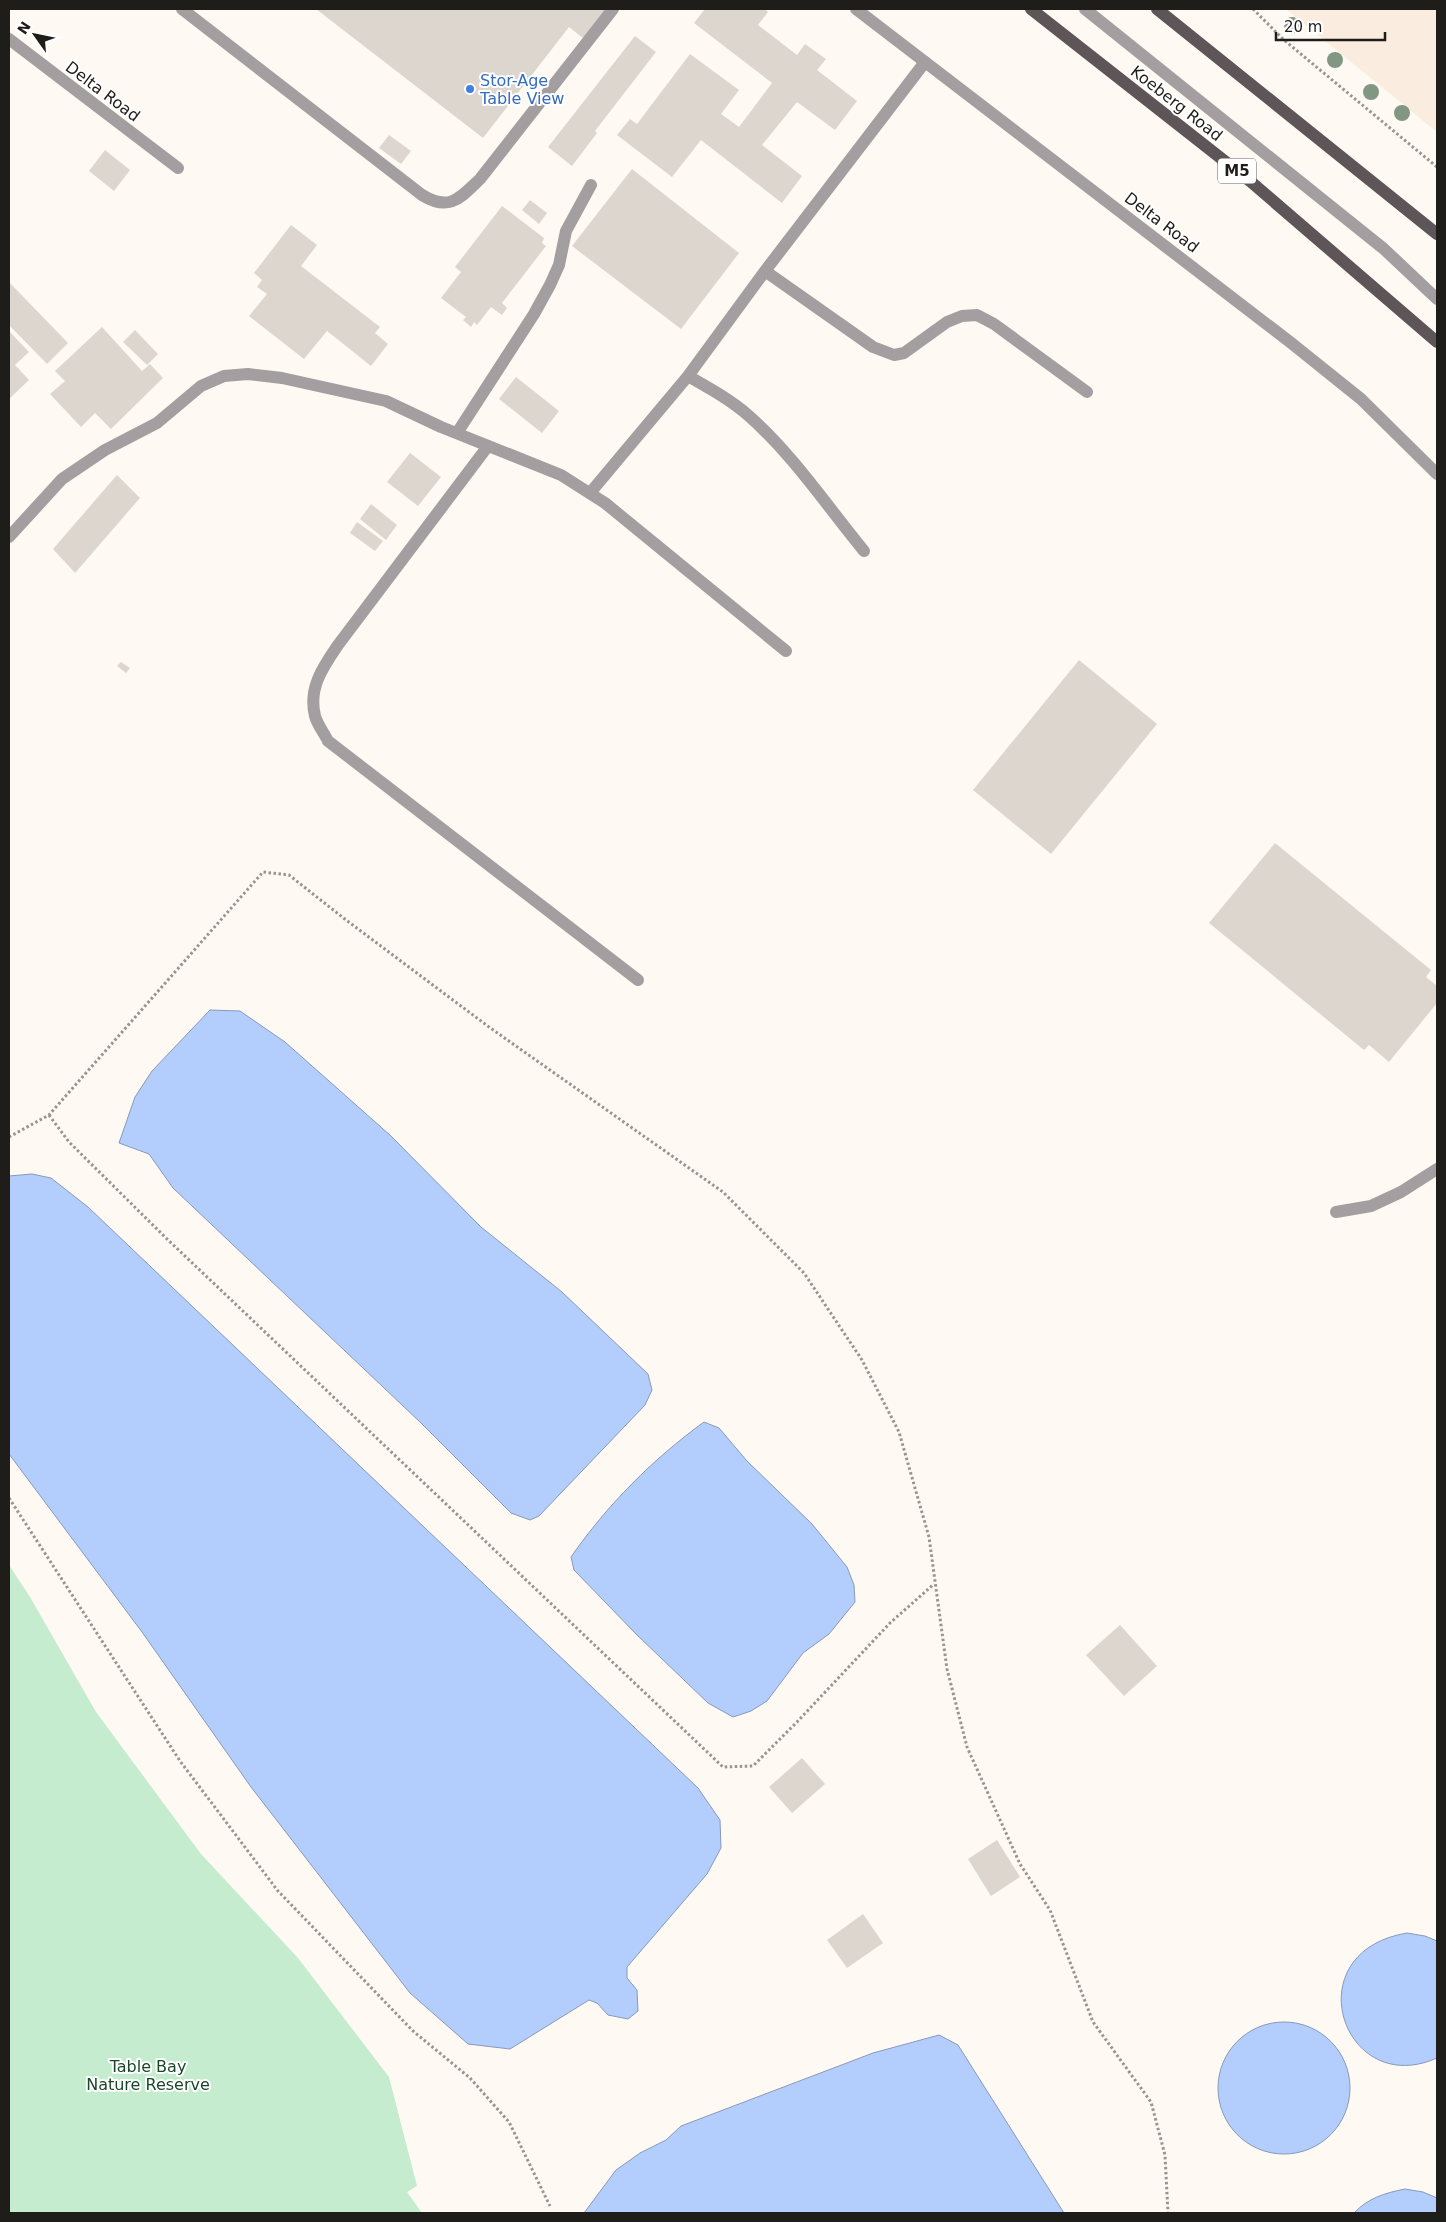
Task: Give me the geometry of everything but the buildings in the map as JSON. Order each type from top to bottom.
[{"type":"main road","name":"Koeberg Road","points":[[1031,9],[1250,181],[1437,342]]},
{"type":"main road","points":[[1157,9],[1437,234]]},
{"type":"street","points":[[182,9],[422,194],[432,201],[443,204],[453,202],[462,197],[480,179],[613,9]]},
{"type":"street","name":"Delta Road","points":[[856,9],[1290,342],[1361,399],[1437,474]]},
{"type":"street","points":[[1086,9],[1384,249],[1437,299]]},
{"type":"street","name":"Delta Road","points":[[9,39],[178,168]]},
{"type":"street","points":[[590,493],[688,376],[764,271],[925,62]]},
{"type":"street","points":[[457,433],[534,314],[550,285],[559,265],[566,232],[591,186]]},
{"type":"street","points":[[764,271],[873,347],[886,353],[894,355],[904,353],[947,322],[962,316],[977,315],[994,324],[1087,392]]},
{"type":"street","points":[[9,535],[62,480],[105,450],[157,423],[201,386],[224,376],[248,374],[282,378],[386,401],[441,427],[561,475],[606,503],[786,651]]},
{"type":"street","points":[[688,376],[724,397],[749,416],[785,453],[864,551]]},
{"type":"street","points":[[488,446],[338,645],[319,674],[313,694],[315,716],[328,741],[638,980]]},
{"type":"street","points":[[1336,1212],[1371,1206],[1401,1192],[1437,1169]]},
{"type":"path","points":[[1254,9],[1284,40],[1437,167]]},
{"type":"path","points":[[9,1137],[49,1115],[263,872],[289,875],[346,920],[489,1026],[723,1192],[804,1273],[862,1360],[900,1432],[929,1537],[946,1669],[967,1747],[1020,1864],[1050,1910],[1093,2022],[1151,2102],[1165,2155],[1168,2213]]},
{"type":"path","points":[[49,1115],[69,1142],[166,1238],[723,1767],[753,1766],[890,1623],[935,1584]]},
{"type":"path","points":[[9,1498],[180,1762],[278,1891],[413,2031],[470,2078],[509,2122],[550,2206]]},
{"type":"shaded area","points":[[1286,9],[1437,9],[1437,132]]},
{"type":"green space","name":"Table Bay Nature Reserve","points":[[9,1565],[30,1597],[96,1712],[201,1854],[298,1958],[389,2077],[417,2186],[407,2192],[422,2213],[9,2213]]},
{"type":"water","points":[[210,1010],[240,1011],[285,1042],[391,1136],[481,1227],[562,1292],[648,1374],[652,1390],[645,1405],[539,1516],[530,1520],[511,1513],[421,1423],[173,1188],[149,1154],[119,1143],[135,1097],[152,1071]]},
{"type":"water","points":[[32,1174],[51,1178],[88,1207],[698,1788],[720,1820],[721,1848],[707,1874],[627,1967],[627,1978],[637,1990],[638,2011],[628,2019],[608,2015],[597,2003],[589,2000],[510,2049],[468,2044],[410,1993],[251,1787],[142,1632],[9,1454],[9,1176]]},
{"type":"water","points":[[704,1422],[719,1428],[747,1461],[812,1524],[847,1567],[854,1585],[855,1602],[829,1634],[803,1653],[767,1701],[751,1711],[733,1717],[708,1703],[637,1635],[574,1570],[571,1557],[615,1501],[667,1451]]},
{"type":"water","points":[[1407,1933],[1425,1936],[1437,1941],[1437,2058],[1404,2065],[1377,2059],[1356,2042],[1344,2018],[1342,1992],[1350,1966],[1372,1946]]},
{"type":"water","points":[[1284,2022],[1297,2023],[1309,2027],[1331,2041],[1345,2063],[1349,2075],[1349,2101],[1345,2113],[1331,2135],[1309,2149],[1297,2153],[1284,2154],[1271,2153],[1259,2149],[1237,2135],[1223,2113],[1219,2101],[1218,2088],[1219,2075],[1223,2063],[1237,2041],[1259,2027],[1271,2023]]},
{"type":"water","points":[[939,2035],[958,2045],[1064,2213],[584,2213],[616,2170],[640,2153],[666,2140],[681,2126],[873,2053]]},
{"type":"water","points":[[1405,2189],[1423,2192],[1437,2198],[1437,2213],[1354,2213],[1365,2203],[1377,2197]]},
{"type":"place","name":"Stor-Age Table View","points":[[470,89]]}]
